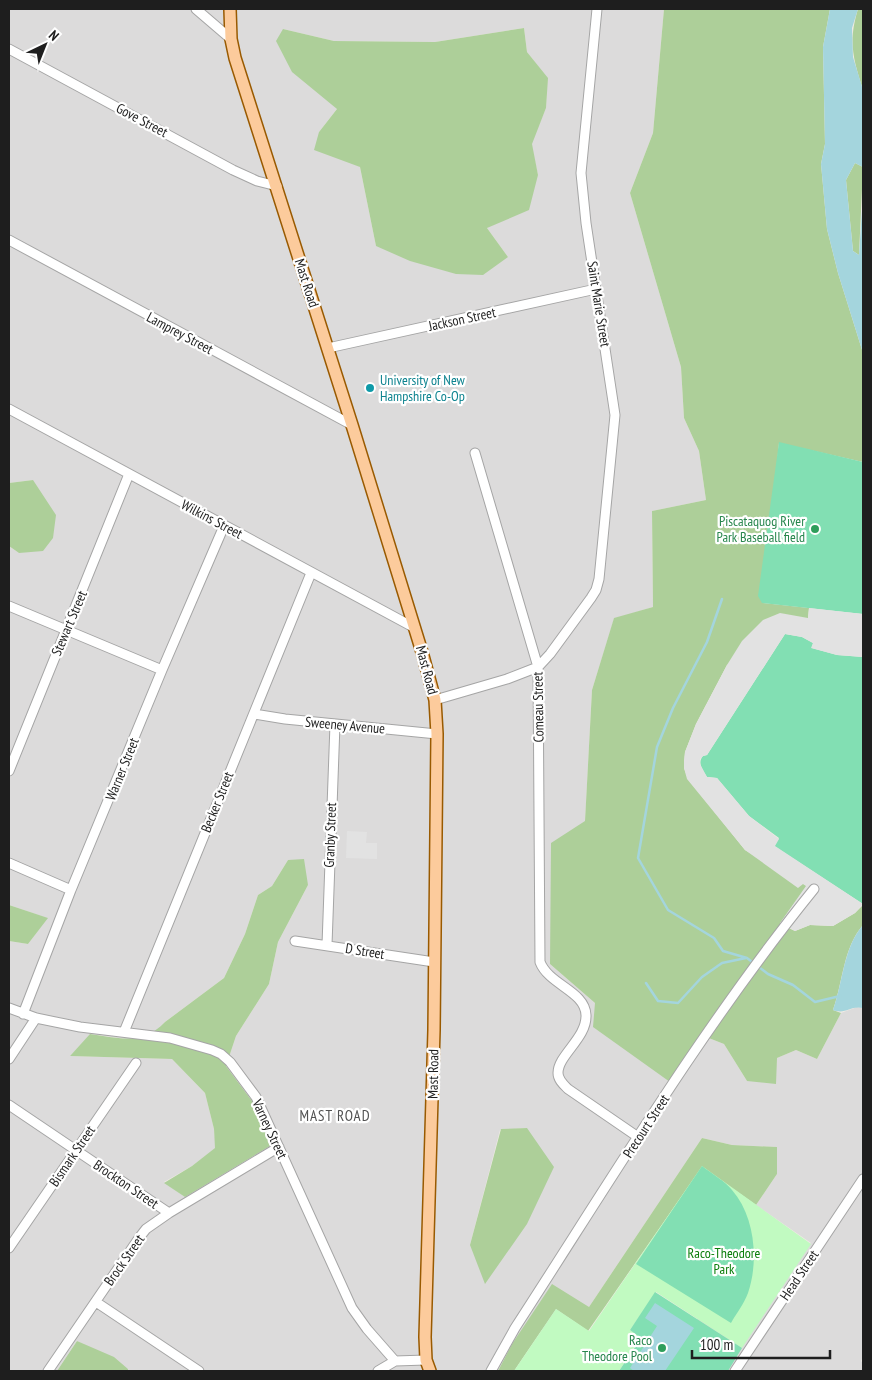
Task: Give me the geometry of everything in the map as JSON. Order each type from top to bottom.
[{"type":"main road","name":"Mast Road","points":[[230,9],[231,39],[235,58],[352,425],[415,628],[435,700],[437,734],[434,962],[430,1202],[425,1337],[428,1366]]},
{"type":"street","points":[[196,9],[231,39]]},
{"type":"street","name":"Saint Marie Street","points":[[538,668],[596,590],[599,579],[615,415],[581,173],[597,9]]},
{"type":"street","name":"Gove Street","points":[[9,49],[233,170],[257,181],[276,186]]},
{"type":"street","name":"Lamprey Street","points":[[9,240],[352,425]]},
{"type":"street","name":"Jackson Street","points":[[328,348],[596,289]]},
{"type":"street","name":"Wilkins Street","points":[[9,410],[415,628]]},
{"type":"street","name":"Comeau Street","points":[[475,453],[538,668],[540,962],[543,970],[551,978],[581,1000],[586,1014],[586,1024],[580,1037],[567,1054],[558,1072],[560,1080],[568,1090],[638,1137]]},
{"type":"street","name":"Stewart Street","points":[[9,771],[129,474]]},
{"type":"street","name":"Warner Street","points":[[23,1014],[71,890],[224,526]]},
{"type":"street","name":"Becker Street","points":[[124,1032],[311,573]]},
{"type":"street","points":[[9,606],[162,670]]},
{"type":"street","points":[[435,700],[538,668]]},
{"type":"street","name":"Sweeney Avenue","points":[[254,714],[271,718],[437,734]]},
{"type":"street","name":"Granby Street","points":[[326,945],[334,724]]},
{"type":"street","points":[[9,863],[71,890]]},
{"type":"street","name":"Precourt Street","points":[[491,1371],[515,1328],[696,1049],[814,889]]},
{"type":"street","name":"D Street","points":[[295,941],[434,962]]},
{"type":"street","name":"Varney Street","points":[[9,1008],[36,1018],[80,1027],[170,1038],[212,1050],[221,1054],[230,1062],[256,1097],[352,1308],[367,1329],[396,1361]]},
{"type":"street","points":[[9,1059],[36,1018]]},
{"type":"street","name":"Bismark Street","points":[[9,1248],[136,1063]]},
{"type":"street","name":"Brockton Street","points":[[9,1104],[169,1213]]},
{"type":"street","name":"Brock Street","points":[[48,1371],[146,1229],[169,1213],[279,1147]]},
{"type":"street","name":"Head Street","points":[[735,1371],[863,1179]]},
{"type":"street","points":[[96,1302],[199,1371]]},
{"type":"street","points":[[378,1371],[396,1361],[428,1366]]},
{"type":"shaded area","points":[[9,9],[664,9],[653,133],[630,193],[681,367],[684,418],[699,451],[706,500],[652,511],[653,607],[614,619],[592,690],[585,822],[550,964],[595,1003],[701,1035],[724,1044],[747,1081],[777,1058],[796,1050],[817,1059],[841,1013],[857,1007],[863,1008],[863,1357],[861,1361],[863,1363],[863,1371],[619,1371],[811,1243],[756,1205],[777,1174],[777,1147],[732,1145],[702,1138],[589,1307],[512,1344],[498,1371],[128,1371],[128,1369],[77,1341],[57,1371],[9,1371],[9,941],[28,944],[47,918],[9,905],[9,546],[19,553],[33,480],[9,483]],"holes":[[[524,28],[527,52],[547,78],[546,108],[531,144],[538,175],[487,228],[508,257],[376,246],[360,167],[319,132],[337,109],[283,29],[334,41],[435,42]],[[288,860],[308,885],[278,942],[269,984],[236,1036],[226,1066],[255,1105],[185,1197],[164,1182],[192,1166],[216,1148],[214,1129],[205,1093],[172,1059],[70,1056],[91,1034],[132,1040],[158,1030],[165,1022],[224,978],[245,934],[258,895],[272,886]],[[527,1128],[470,1245],[500,1130]]]},
{"type":"shaded area","points":[[809,608],[863,614],[863,657],[837,655],[811,648],[813,643],[802,637],[785,634],[707,755],[700,759],[700,764],[707,777],[717,778],[749,816],[779,839],[775,846],[863,904],[855,913],[833,926],[810,925],[795,931],[780,923],[806,886],[803,884],[798,888],[745,850],[687,779],[684,760],[685,752],[696,724],[742,641],[763,620],[780,613],[808,618]]},
{"type":"shaded area","points":[[347,831],[367,832],[366,843],[377,843],[377,859],[346,858]]},
{"type":"green space","points":[[664,9],[830,9],[823,47],[825,144],[821,164],[827,229],[838,273],[863,353],[863,462],[779,443],[763,603],[809,608],[808,618],[727,665],[696,724],[685,752],[684,768],[688,779],[745,850],[807,886],[780,924],[795,931],[810,925],[833,926],[855,913],[863,905],[863,925],[856,934],[847,955],[833,1010],[841,1013],[817,1059],[796,1050],[777,1058],[776,1084],[747,1081],[724,1044],[701,1035],[670,1082],[593,1027],[595,1003],[550,964],[551,843],[585,821],[592,690],[614,618],[653,607],[652,511],[706,500],[699,451],[684,418],[681,367],[630,193],[653,133]]},
{"type":"green space","points":[[858,9],[863,9],[863,90],[853,50],[853,31]]},
{"type":"green space","points":[[524,28],[527,52],[548,78],[546,108],[532,144],[538,175],[529,210],[487,228],[508,257],[483,275],[456,274],[410,261],[376,246],[360,167],[314,150],[319,132],[337,109],[292,72],[276,41],[283,29],[334,41],[435,42]]},
{"type":"green space","points":[[855,163],[863,167],[859,255],[853,251],[846,180]]},
{"type":"green space","name":"Piscataquog River Park Baseball field","points":[[779,442],[863,462],[863,614],[762,603],[758,596]]},
{"type":"green space","points":[[33,480],[56,515],[53,538],[43,551],[19,553],[9,546],[9,483]]},
{"type":"green space","points":[[785,634],[802,637],[813,643],[812,648],[837,655],[863,657],[863,904],[774,846],[779,838],[749,816],[717,778],[707,777],[701,766],[701,759],[707,755]]},
{"type":"green space","points":[[304,859],[308,885],[278,942],[269,984],[236,1036],[226,1066],[255,1105],[270,1146],[185,1197],[164,1183],[192,1166],[215,1148],[214,1129],[205,1093],[172,1059],[70,1056],[90,1034],[120,1038],[148,1035],[224,978],[245,934],[258,895],[272,886],[288,860]]},
{"type":"green space","points":[[9,905],[48,918],[28,944],[9,941]]},
{"type":"green space","points":[[527,1128],[554,1167],[527,1224],[485,1284],[470,1245],[501,1129]]},
{"type":"green space","points":[[702,1138],[732,1145],[777,1147],[777,1174],[756,1205],[702,1167],[588,1331],[556,1309],[514,1371],[498,1371],[512,1344],[552,1284],[589,1307]]},
{"type":"green space","name":"Raco-Theodore Park","points":[[702,1166],[811,1244],[742,1348],[656,1292],[630,1330],[641,1337],[619,1371],[514,1371],[556,1309],[589,1331]]},
{"type":"green space","points":[[702,1166],[726,1184],[740,1201],[746,1213],[753,1239],[753,1267],[748,1293],[731,1323],[636,1264]]},
{"type":"green space","points":[[655,1292],[742,1348],[728,1371],[619,1371],[641,1338],[630,1330]]},
{"type":"green space","points":[[77,1341],[114,1357],[128,1371],[57,1371]]},
{"type":"water","points":[[830,9],[858,9],[852,28],[853,57],[863,90],[863,167],[855,163],[846,180],[853,251],[859,255],[863,194],[863,353],[838,273],[827,229],[821,164],[825,144],[823,47]]},
{"type":"water","points":[[863,925],[863,1008],[859,1007],[841,1011],[833,1010],[847,955],[856,934]]},
{"type":"water","name":"Raco Theodore Pool","points":[[655,1303],[694,1328],[665,1371],[634,1371],[630,1368],[657,1326],[645,1318]]},
{"type":"waterway","points":[[722,599],[707,642],[673,708],[657,747],[638,858],[668,910],[714,938],[723,951],[747,958],[768,974],[793,985],[815,1002],[840,996]]},
{"type":"waterway","points":[[646,983],[658,1001],[678,1003],[702,977],[722,963],[746,958]]},
{"type":"place","name":"University of New Hampshire Co-Op","points":[[370,388]]},
{"type":"place","name":"Piscataquog River Park Baseball field","points":[[815,529]]},
{"type":"place","name":"Raco Theodore Pool","points":[[662,1348]]},
{"type":"district","name":"MAST ROAD","points":[[335,1116]]}]
